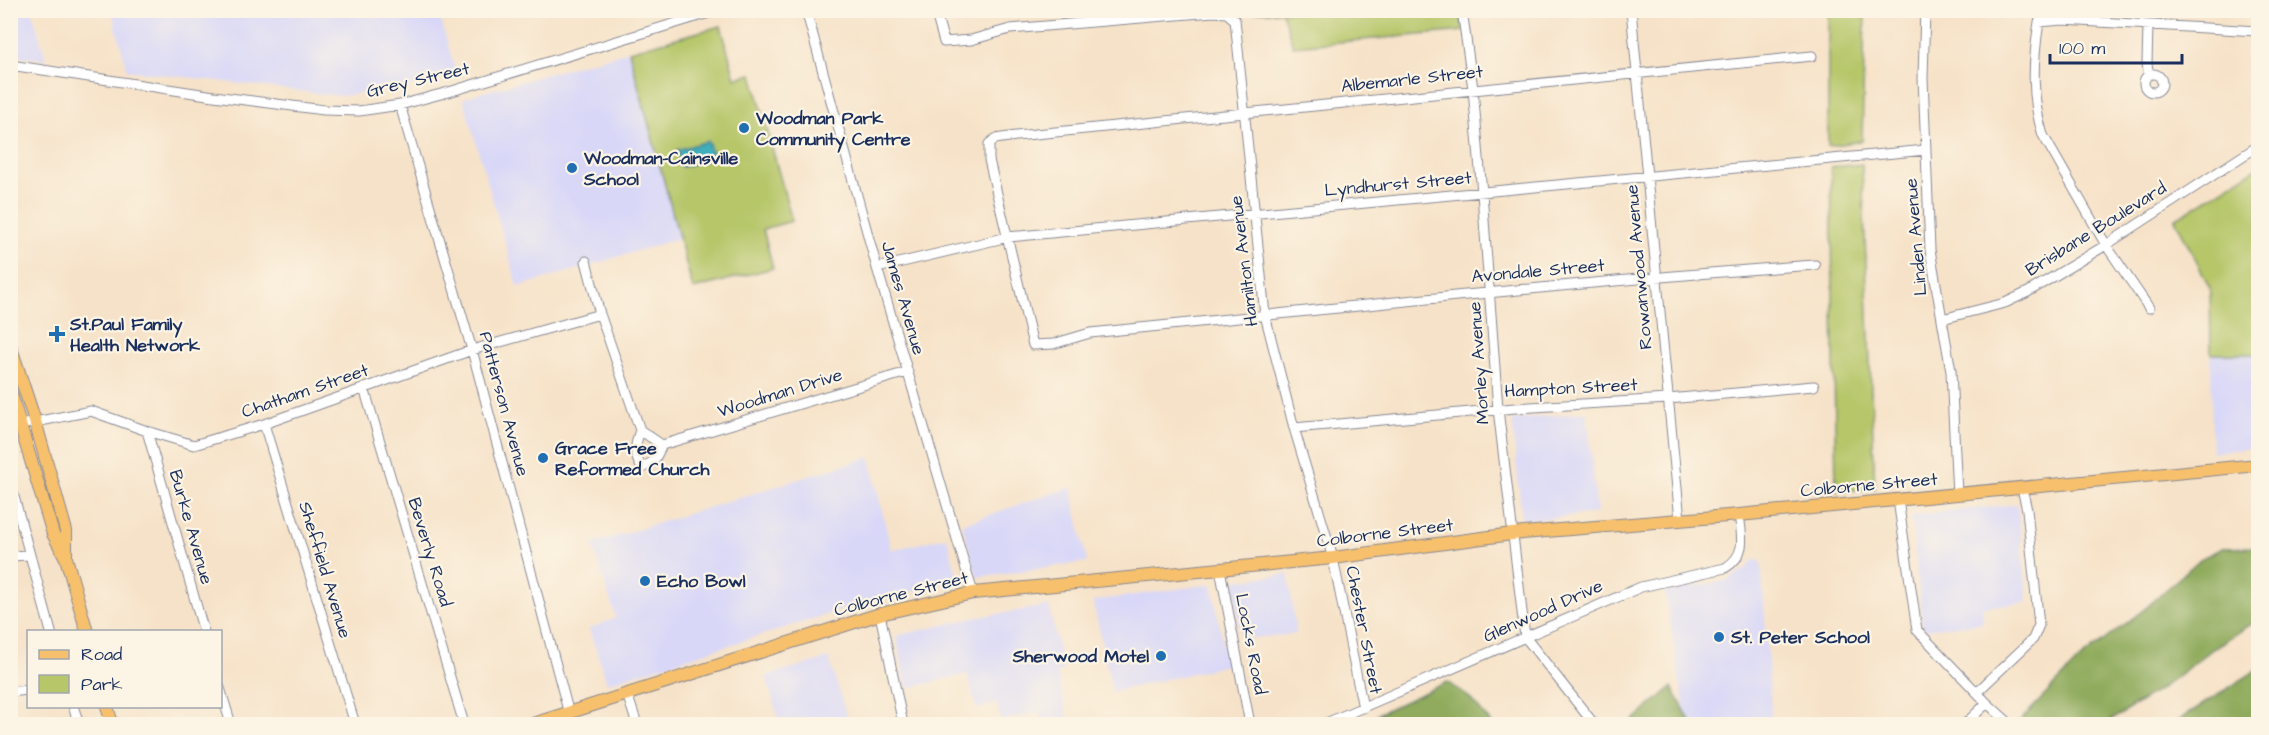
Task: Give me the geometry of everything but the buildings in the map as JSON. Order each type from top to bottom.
[{"type":"main road","points":[[10,345],[66,531],[66,558]]},
{"type":"main road","points":[[10,391],[53,534],[66,558],[86,630]]},
{"type":"main road","name":"Colborne Street","points":[[533,724],[880,614],[973,593],[1333,558],[1512,534],[1956,495],[2259,465]]},
{"type":"main road","points":[[108,708],[112,724]]},
{"type":"street","name":"Grey Street","points":[[10,65],[214,96],[324,110],[359,111],[400,105],[719,10]]},
{"type":"street","name":"James Avenue","points":[[806,10],[877,268],[973,593]]},
{"type":"street","name":"Hamilton Avenue","points":[[935,10],[944,42],[971,40],[1010,29],[1213,12],[1233,15],[1237,24],[1265,315],[1294,428],[1333,558]]},
{"type":"street","name":"Morley Avenue","points":[[1462,10],[1473,89],[1491,291],[1498,409],[1525,637]]},
{"type":"street","name":"Rowanwood Avenue","points":[[1631,10],[1680,520]]},
{"type":"street","name":"Linden Avenue","points":[[1924,10],[1923,78],[1930,250],[1953,392],[1956,495]]},
{"type":"street","points":[[2150,308],[2106,245],[2052,153],[2039,123],[2035,88],[2035,49],[2039,22],[2062,20],[2259,31]]},
{"type":"street","points":[[2148,25],[2149,75]]},
{"type":"street","name":"Albemarle Street","points":[[1008,237],[988,149],[989,144],[995,139],[1812,56]]},
{"type":"street","name":"Patterson Avenue","points":[[400,105],[472,350],[569,714]]},
{"type":"street","name":"Brisbane Boulevard","points":[[1942,319],[2005,303],[2028,292],[2106,245],[2259,146]]},
{"type":"street","name":"Lyndhurst Street","points":[[877,268],[1008,237],[1926,150]]},
{"type":"street","name":"Avondale Street","points":[[1008,237],[1034,345],[1053,344],[1090,333],[1491,291],[1815,265]]},
{"type":"street","points":[[586,261],[600,314],[640,430],[662,445],[654,461],[642,468],[636,459],[634,446],[640,430]]},
{"type":"street","name":"Chatham Street","points":[[20,425],[91,411],[194,445],[264,424],[472,350],[600,314]]},
{"type":"street","name":"Woodman Drive","points":[[662,445],[907,372]]},
{"type":"street","name":"Hampton Street","points":[[1294,428],[1498,409],[1668,399],[1814,386]]},
{"type":"street","name":"Beverly Road","points":[[364,388],[464,724]]},
{"type":"street","name":"Sheffield Avenue","points":[[264,424],[355,724]]},
{"type":"street","name":"Burke Avenue","points":[[147,431],[203,630]]},
{"type":"street","points":[[10,482],[50,630]]},
{"type":"street","points":[[1977,692],[2034,639],[2039,624],[2022,488]]},
{"type":"street","points":[[1898,500],[1917,630],[2009,723]]},
{"type":"street","name":"Glenwood Drive","points":[[1324,724],[1641,587],[1725,568],[1737,559],[1741,545],[1739,515]]},
{"type":"street","points":[[10,556],[29,555]]},
{"type":"street","name":"Chester Street","points":[[1333,558],[1363,708]]},
{"type":"street","name":"Locks Road","points":[[1220,569],[1250,724]]},
{"type":"street","points":[[880,614],[903,724]]},
{"type":"street","points":[[1525,637],[1594,724]]},
{"type":"street","points":[[10,692],[27,690]]},
{"type":"street","points":[[627,694],[637,724]]},
{"type":"street","points":[[222,695],[231,724]]},
{"type":"street","points":[[1965,724],[1987,703]]},
{"type":"street","points":[[74,708],[78,724]]},
{"type":"shaded area","points":[[11,10],[32,11],[46,60],[11,55]]},
{"type":"shaded area","points":[[112,11],[438,11],[456,73],[412,86],[340,96],[127,70]]},
{"type":"shaded area","name":"Woodman-Cainsville School","points":[[629,51],[680,238],[518,287],[463,98]]},
{"type":"shaded area","points":[[2211,354],[2258,354],[2258,448],[2212,452]]},
{"type":"shaded area","points":[[1587,412],[1597,513],[1522,521],[1512,420]]},
{"type":"shaded area","points":[[870,457],[891,550],[947,537],[958,580],[855,606],[607,683],[589,629],[616,618],[592,544]]},
{"type":"shaded area","points":[[1071,487],[1087,562],[977,577],[962,524]]},
{"type":"shaded area","points":[[2017,504],[2028,602],[1982,607],[1983,623],[1923,629],[1911,516]]},
{"type":"shaded area","name":"St. Peter School","points":[[1753,560],[1761,561],[1772,724],[1687,724],[1665,592],[1728,580],[1747,568]]},
{"type":"shaded area","points":[[1288,574],[1296,634],[1241,639],[1233,581]]},
{"type":"shaded area","points":[[1212,584],[1227,665],[1112,692],[1093,601]]},
{"type":"shaded area","points":[[1049,606],[1063,671],[1057,673],[1069,724],[1043,724],[1039,712],[1001,721],[997,703],[977,709],[967,674],[907,688],[896,636],[979,617]]},
{"type":"shaded area","points":[[829,658],[849,724],[780,724],[766,676]]},
{"type":"green space","points":[[1251,11],[1459,11],[1464,31],[1293,46],[1282,12]]},
{"type":"green space","points":[[1828,11],[1865,11],[1862,141],[1828,146]]},
{"type":"green space","points":[[721,26],[735,78],[752,74],[792,221],[763,229],[773,268],[693,289],[629,51]]},
{"type":"green space","points":[[1862,164],[1875,489],[1836,491],[1831,167]]},
{"type":"green space","points":[[2258,167],[2258,354],[2211,354],[2210,288],[2175,219]]},
{"type":"green space","points":[[2258,547],[2258,620],[2218,645],[2163,687],[2106,724],[2017,724],[2080,659],[2147,607],[2200,559],[2222,548]]},
{"type":"green space","points":[[2258,669],[2258,718],[2249,724],[2172,724]]},
{"type":"green space","points":[[1447,682],[1470,698],[1492,724],[1372,724],[1372,719],[1380,713]]},
{"type":"green space","points":[[1672,687],[1692,724],[1629,724]]},
{"type":"water","points":[[708,141],[713,158],[682,167],[677,150]]},
{"type":"place","name":"Woodman Park Community Centre","points":[[744,128]]},
{"type":"place","name":"Woodman-Cainsville School","points":[[572,168]]},
{"type":"place","name":"St.Paul Family Health Network","points":[[57,334]]},
{"type":"place","name":"Grace Free Reformed Church","points":[[543,458]]},
{"type":"place","name":"Echo Bowl","points":[[645,581]]},
{"type":"place","name":"St. Peter School","points":[[1719,637]]},
{"type":"place","name":"Sherwood Motel","points":[[1161,656]]}]
